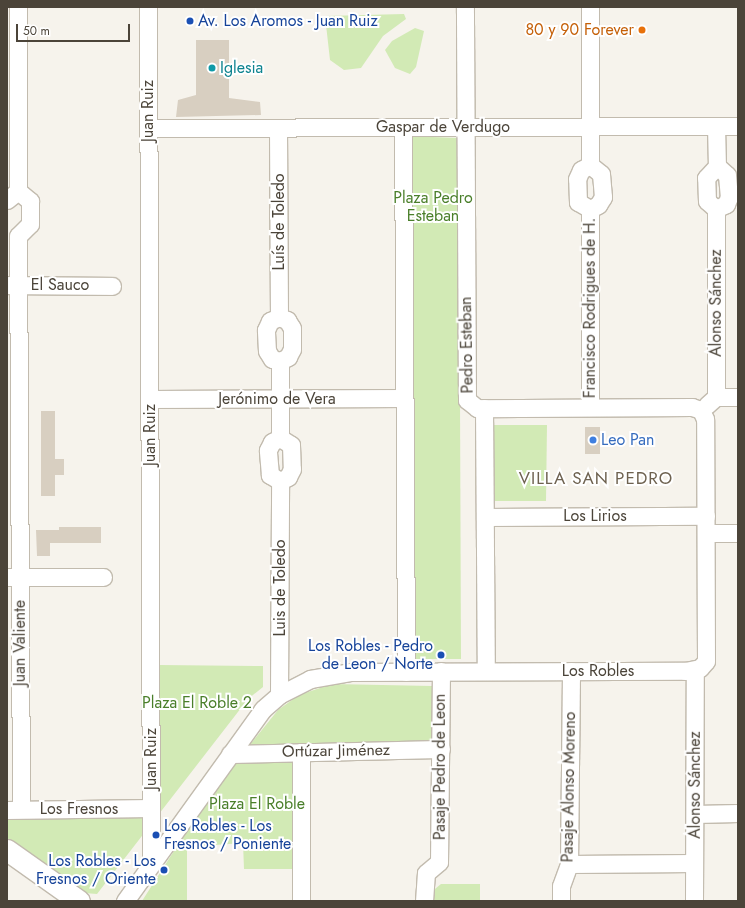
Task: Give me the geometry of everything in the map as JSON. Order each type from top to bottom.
[{"type":"street","name":"Juan Valiente","points":[[14,810],[13,231],[28,229],[32,213],[30,201],[12,196],[18,7]]},
{"type":"street","name":"Juan Ruiz","points":[[148,7],[151,864]]},
{"type":"street","name":"Pedro Esteban","points":[[466,7],[466,396],[472,406],[484,408],[486,671]]},
{"type":"street","points":[[590,7],[590,165]]},
{"type":"street","points":[[716,126],[716,166],[706,178],[707,201],[716,209],[726,204],[729,196],[727,175],[716,166]]},
{"type":"street","name":"Gaspar de Verdugo","points":[[148,128],[738,126]]},
{"type":"street","points":[[403,127],[406,672]]},
{"type":"street","name":"Luís de Toledo","points":[[278,128],[279,317]]},
{"type":"street","name":"Francisco Rodrigues de H.","points":[[590,165],[601,174],[603,197],[598,205],[590,208],[578,202],[577,179],[580,170],[590,165]]},
{"type":"street","name":"Francisco Rodrigues de H.","points":[[590,208],[590,407]]},
{"type":"street","name":"Alonso Sánchez","points":[[716,209],[716,397]]},
{"type":"street","name":"El Sauco","points":[[13,286],[112,286]]},
{"type":"street","points":[[279,317],[287,320],[292,328],[292,349],[288,357],[280,361],[272,359],[267,351],[266,330],[270,321],[279,317]]},
{"type":"street","name":"Luis de Toledo","points":[[279,695],[280,481],[270,475],[268,450],[272,442],[280,438],[280,361]]},
{"type":"street","points":[[701,410],[716,397],[738,397]]},
{"type":"street","name":"Jerónimo de Vera","points":[[150,399],[404,398]]},
{"type":"street","points":[[484,408],[692,407],[701,410],[705,420],[708,655],[704,665],[695,670]]},
{"type":"street","name":"Los Lirios","points":[[485,517],[706,516]]},
{"type":"street","points":[[706,533],[738,533]]},
{"type":"street","points":[[13,577],[103,577]]},
{"type":"street","name":"Alonso Sánchez","points":[[694,901],[695,670]]},
{"type":"street","name":"Los Robles","points":[[125,901],[263,709],[279,695],[323,676],[441,671],[695,670]]},
{"type":"street","name":"Pasaje Pedro de Leon","points":[[424,901],[426,873],[439,862],[441,671]]},
{"type":"street","name":"Pasaje Alonso Moreno","points":[[561,901],[560,886],[569,864],[571,671]]},
{"type":"street","name":"Ortúzar Jiménez","points":[[230,754],[441,749]]},
{"type":"street","points":[[301,752],[301,901]]},
{"type":"street","name":"Los Fresnos","points":[[14,810],[151,808]]},
{"type":"street","points":[[695,814],[738,814]]},
{"type":"street","points":[[7,850],[79,901]]},
{"type":"street","points":[[569,864],[694,863]]},
{"type":"green space","points":[[404,14],[406,19],[383,36],[361,68],[344,70],[330,60],[325,16]]},
{"type":"green space","points":[[415,28],[424,31],[416,67],[410,74],[395,68],[385,50],[392,41]]},
{"type":"green space","name":"Plaza Pedro Esteban","points":[[406,136],[459,138],[461,659],[412,659]]},
{"type":"green space","points":[[494,425],[547,425],[546,501],[494,501]]},
{"type":"green space","name":"Plaza El Roble 2","points":[[160,665],[263,666],[263,687],[248,699],[97,894],[84,893],[7,838],[7,812],[155,812]]},
{"type":"green space","name":"Plaza El Roble","points":[[332,684],[432,686],[435,748],[301,747],[297,869],[244,869],[243,843],[187,847],[187,901],[142,901],[211,793],[278,710],[299,695]]},
{"type":"green space","points":[[441,884],[480,884],[480,901],[431,901],[430,893]]},
{"type":"building","name":"Iglesia","points":[[196,40],[229,40],[229,98],[260,102],[261,115],[176,117],[178,100],[196,95]]},
{"type":"building","points":[[41,411],[55,411],[55,459],[64,459],[64,475],[55,475],[55,496],[41,496]]},
{"type":"building","name":"Leo Pan","points":[[585,427],[600,427],[600,454],[585,454]]},
{"type":"building","points":[[59,527],[101,527],[101,543],[50,543],[50,556],[37,556],[36,530],[59,530]]},
{"type":"place","name":"Av. Los Aromos - Juan Ruiz","points":[[190,21]]},
{"type":"place","name":"80 y 90 Forever","points":[[642,30]]},
{"type":"place","name":"Iglesia","points":[[212,68]]},
{"type":"place","name":"Leo Pan","points":[[593,440]]},
{"type":"place","name":"Los Robles - Pedro de Leon / Norte","points":[[441,655]]},
{"type":"place","name":"Los Robles - Los Fresnos / Poniente","points":[[156,835]]},
{"type":"place","name":"Los Robles - Los Fresnos / Oriente","points":[[164,870]]},
{"type":"district","name":"VILLA SAN PEDRO","points":[[596,479]]}]
